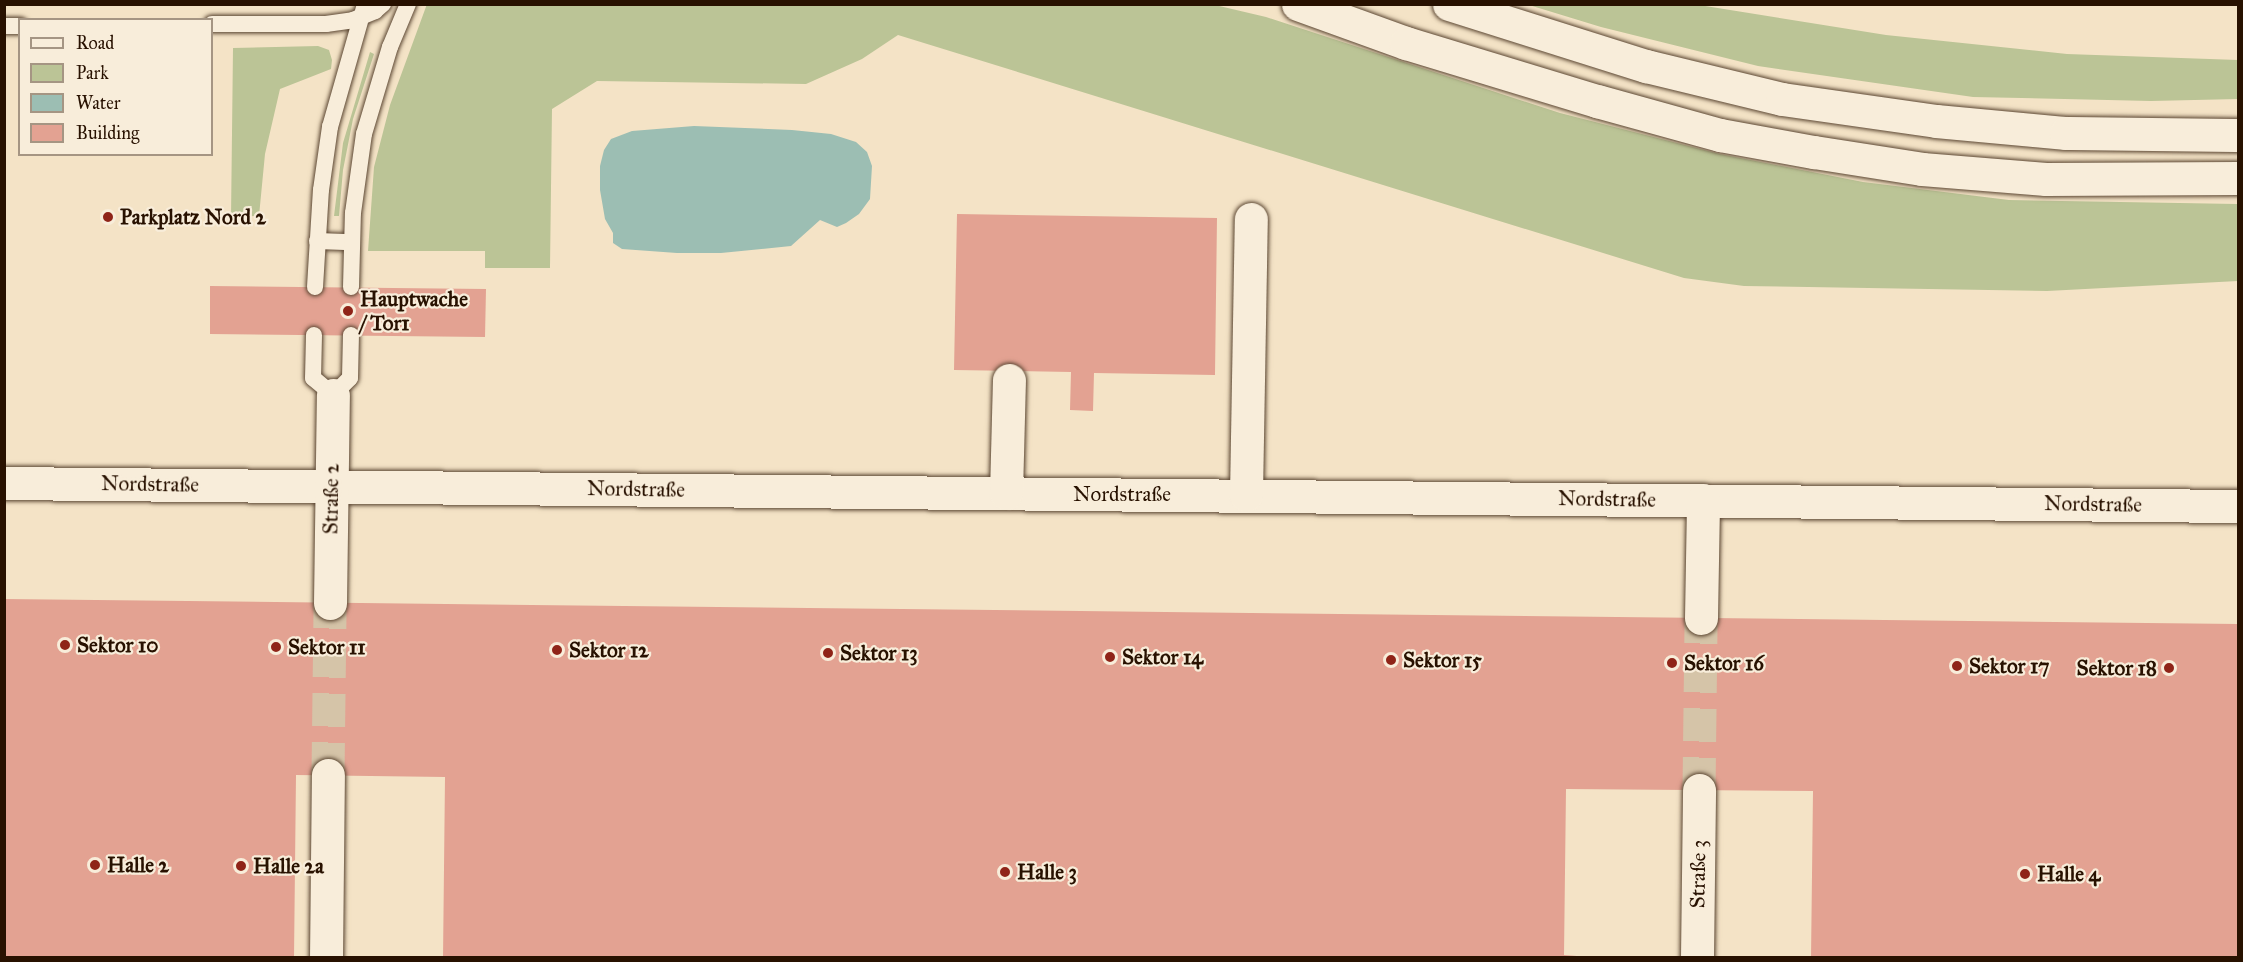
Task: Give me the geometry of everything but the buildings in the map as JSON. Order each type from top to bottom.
[{"type":"street","points":[[1298,4],[1406,43],[1575,94],[1744,139],[1922,169],[2046,179],[2238,178]]},
{"type":"street","points":[[1449,4],[1646,66],[1782,99],[1936,121],[2066,133],[2238,135]]},
{"type":"street","points":[[1246,495],[1251,219]]},
{"type":"street","points":[[1006,493],[1009,380]]},
{"type":"street","name":"Straße 2","points":[[330,603],[333,395]]},
{"type":"street","name":"Nordstraße","points":[[4,483],[2238,506]]},
{"type":"street","points":[[1701,618],[1702,500]]},
{"type":"street","points":[[326,957],[328,775]]},
{"type":"street","name":"Straße 3","points":[[1697,957],[1699,790]]},
{"type":"lane","points":[[213,24],[326,24],[383,4]]},
{"type":"lane","points":[[351,287],[355,191],[364,134],[390,47],[408,4]]},
{"type":"lane","points":[[315,287],[321,190],[330,128],[363,11]]},
{"type":"lane","points":[[317,241],[352,242]]},
{"type":"lane","points":[[314,335],[313,378],[333,395],[350,378],[351,335]]},
{"type":"green space","points":[[427,4],[1215,5],[1266,17],[1560,113],[1720,154],[1863,182],[2009,200],[2238,204],[2238,281],[2047,291],[1744,286],[1684,278],[898,35],[862,59],[806,84],[597,81],[552,109],[550,268],[485,268],[485,251],[368,251],[374,167],[390,105]]},
{"type":"green space","points":[[1529,5],[1699,5],[1886,35],[2067,54],[2238,60],[2238,99],[2151,101],[1973,97],[1758,66],[1601,27]]},
{"type":"green space","points":[[318,46],[329,50],[332,60],[331,69],[280,89],[265,154],[259,216],[231,217],[233,48]]},
{"type":"green space","points":[[370,52],[374,54],[353,119],[343,170],[339,216],[334,216],[343,143]]},
{"type":"water","points":[[694,126],[792,130],[831,134],[856,142],[867,152],[872,166],[870,199],[859,214],[846,223],[837,227],[820,220],[791,246],[721,253],[622,249],[613,243],[613,233],[605,219],[600,190],[600,166],[604,150],[611,139],[632,131]]},
{"type":"tunnel","points":[[328,775],[330,603]]},
{"type":"tunnel","points":[[1699,790],[1701,618]]},
{"type":"place","name":"Parkplatz Nord 2","points":[[108,217]]},
{"type":"place","name":"Hauptwache / Tor1","points":[[348,311]]},
{"type":"place","name":"Sektor 10","points":[[65,645]]},
{"type":"place","name":"Sektor 11","points":[[276,647]]},
{"type":"place","name":"Sektor 12","points":[[557,650]]},
{"type":"place","name":"Sektor 13","points":[[828,653]]},
{"type":"place","name":"Sektor 14","points":[[1110,657]]},
{"type":"place","name":"Sektor 15","points":[[1391,660]]},
{"type":"place","name":"Sektor 16","points":[[1672,663]]},
{"type":"place","name":"Sektor 17","points":[[1957,666]]},
{"type":"place","name":"Sektor 18","points":[[2169,668]]},
{"type":"place","name":"Halle 2","points":[[95,865]]},
{"type":"place","name":"Halle 2a","points":[[241,866]]},
{"type":"place","name":"Halle 3","points":[[1005,872]]},
{"type":"place","name":"Halle 4","points":[[2025,874]]}]
